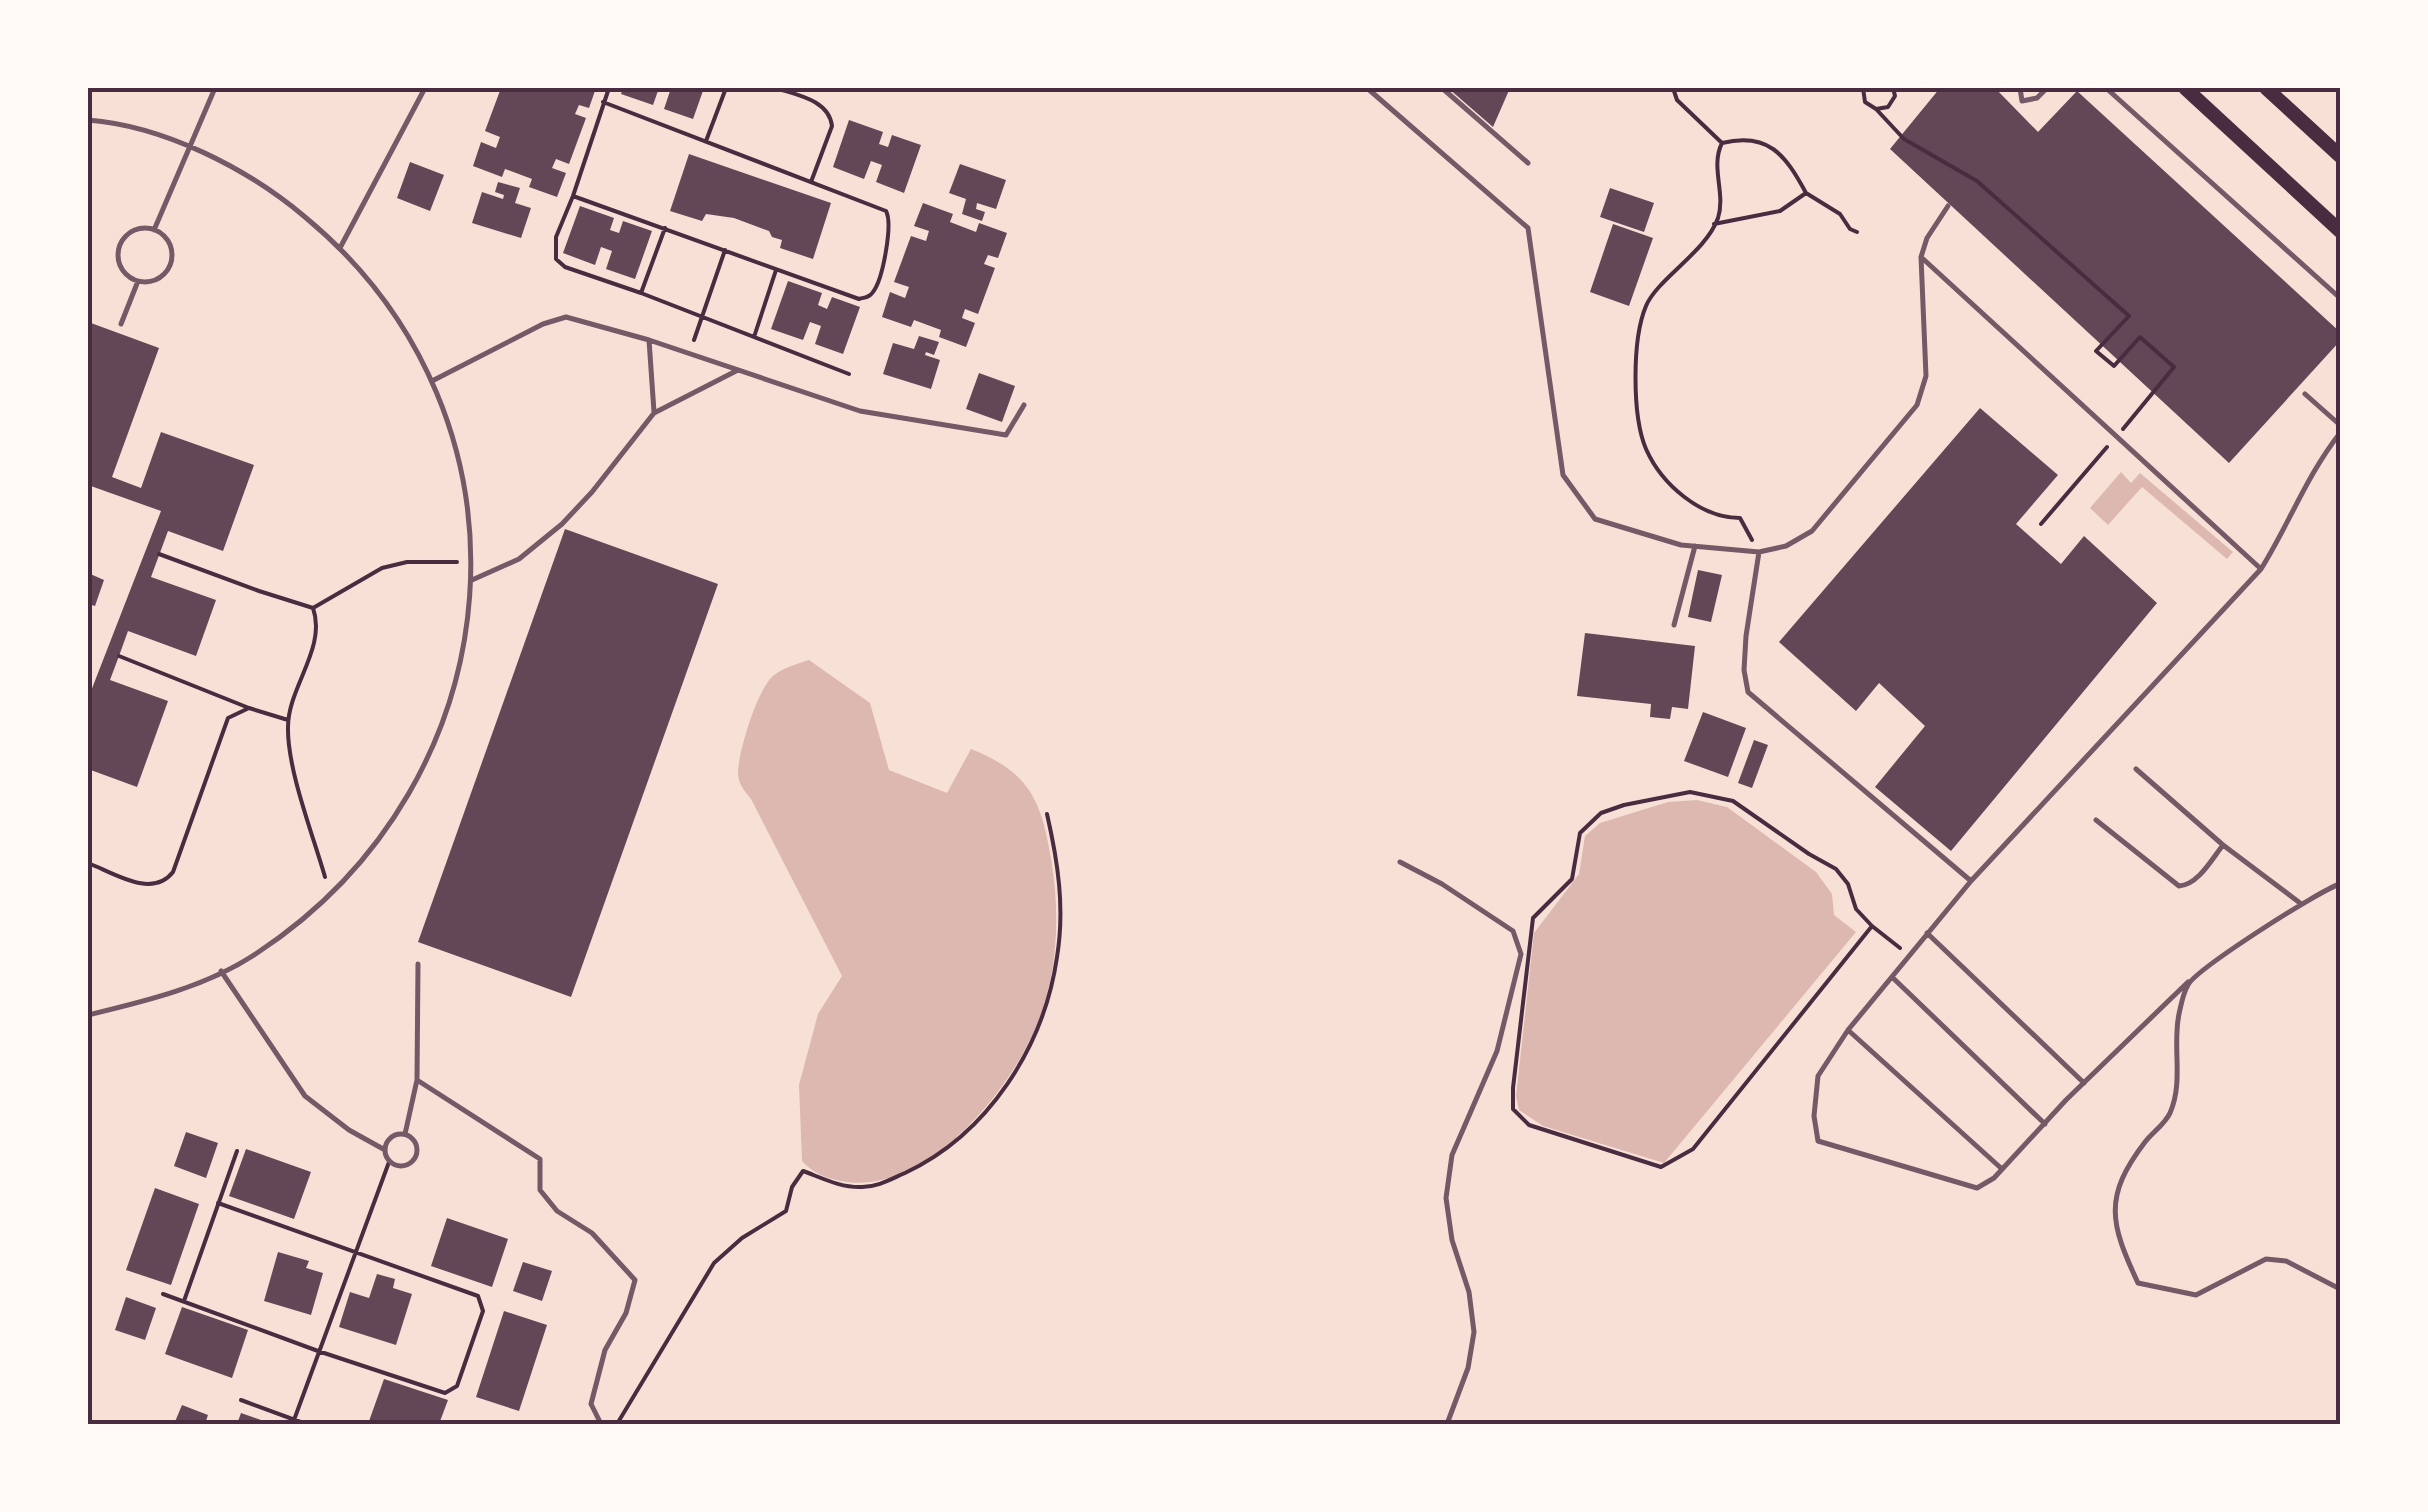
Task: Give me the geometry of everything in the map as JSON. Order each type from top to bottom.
[{"type":"main road","points":[[2185,88],[2340,231]]},
{"type":"main road","points":[[2266,88],[2340,156]]},
{"type":"lane","points":[[154,230],[215,88]]},
{"type":"lane","points":[[341,246],[425,88]]},
{"type":"lane","points":[[1368,88],[1528,228],[1563,475],[1595,518],[1681,545],[1759,552],[1786,546],[1812,531],[1917,405],[1926,376],[1921,257],[1927,238],[1948,206]]},
{"type":"lane","points":[[1442,88],[1528,163]]},
{"type":"lane","points":[[2020,88],[2020,103],[2037,98],[2047,88]]},
{"type":"lane","points":[[2106,88],[2340,298]]},
{"type":"lane","points":[[88,120],[106,121],[192,147],[272,189],[341,246],[378,289],[410,335],[443,404],[464,477],[472,580],[460,672],[429,760],[381,841],[330,896],[256,955],[167,997],[88,1015]]},
{"type":"lane","points":[[154,230],[168,240],[172,253],[170,267],[160,278],[147,283],[138,281],[122,271],[120,243],[130,232],[154,230]]},
{"type":"lane","points":[[1921,257],[2261,569]]},
{"type":"lane","points":[[121,324],[138,281]]},
{"type":"lane","points":[[432,381],[566,316],[860,410],[1006,435],[1024,405]]},
{"type":"lane","points":[[649,340],[654,413]]},
{"type":"lane","points":[[472,580],[519,559],[562,524],[654,413],[738,370]]},
{"type":"lane","points":[[2305,394],[2340,425]]},
{"type":"lane","points":[[2340,433],[2300,493],[2286,530],[2261,569],[1970,881],[1848,1030],[1818,1076],[1814,1116],[1818,1142],[1978,1188],[2188,982],[2300,902],[2340,884]]},
{"type":"lane","points":[[1674,625],[1695,546]]},
{"type":"lane","points":[[1759,552],[1746,636],[1744,670],[1748,692],[1970,881]]},
{"type":"lane","points":[[2136,769],[2224,845],[2300,902]]},
{"type":"lane","points":[[2096,820],[2179,886],[2195,880],[2224,845]]},
{"type":"lane","points":[[1400,862],[1442,884],[1513,931],[1522,954],[1497,1051],[1452,1154],[1446,1198],[1452,1240],[1469,1292],[1474,1332],[1468,1368],[1447,1424]]},
{"type":"lane","points":[[1927,933],[2084,1083]]},
{"type":"lane","points":[[405,1134],[417,1080],[418,964]]},
{"type":"lane","points":[[221,971],[305,1096],[349,1130],[385,1150]]},
{"type":"lane","points":[[1891,976],[2045,1124]]},
{"type":"lane","points":[[2188,982],[2178,1018],[2177,1093],[2168,1117],[2146,1140],[2120,1180],[2114,1198],[2118,1240],[2138,1282],[2196,1294],[2266,1260],[2286,1261],[2340,1289]]},
{"type":"lane","points":[[1848,1030],[2002,1168]]},
{"type":"lane","points":[[417,1080],[540,1159],[540,1190],[556,1211],[592,1233],[635,1280],[626,1313],[605,1350],[591,1404],[602,1424]]},
{"type":"lane","points":[[405,1134],[418,1148],[413,1161],[401,1166],[389,1161],[385,1150],[389,1139],[405,1134]]},
{"type":"path","points":[[609,88],[556,237],[556,260],[564,267],[642,293],[849,374]]},
{"type":"path","points":[[706,142],[726,88]]},
{"type":"path","points":[[776,88],[816,102],[831,117],[832,126],[812,182]]},
{"type":"path","points":[[1673,88],[1676,100],[1722,142]]},
{"type":"path","points":[[1863,88],[1865,102],[1904,139],[1977,181],[2129,316],[2096,351],[2114,366],[2140,337],[2174,367],[2041,524]]},
{"type":"path","points":[[1876,109],[1888,106],[1895,96],[1894,88]]},
{"type":"path","points":[[573,196],[858,299],[868,297],[876,286],[890,228],[886,210],[603,102]]},
{"type":"path","points":[[1722,142],[1740,138],[1763,142],[1780,153],[1806,193],[1840,214],[1850,230],[1857,232]]},
{"type":"path","points":[[1722,142],[1716,155],[1720,205],[1714,224],[1688,260],[1648,301],[1638,327],[1634,364],[1646,448],[1665,477],[1706,512],[1740,518],[1759,552]]},
{"type":"path","points":[[1714,224],[1780,212],[1806,193]]},
{"type":"path","points":[[642,293],[665,228]]},
{"type":"path","points":[[690,354],[726,250]]},
{"type":"path","points":[[754,337],[777,268]]},
{"type":"path","points":[[159,554],[313,608],[382,568],[406,562],[471,561]]},
{"type":"path","points":[[313,608],[318,621],[288,720],[288,744],[330,896]]},
{"type":"path","points":[[119,656],[288,720]]},
{"type":"path","points":[[88,863],[152,886],[164,883],[173,872],[228,718],[249,708]]},
{"type":"path","points":[[1872,926],[1692,1150],[1661,1167],[1544,1131],[1513,1109],[1533,918],[1572,879],[1580,833],[1601,813],[1690,792],[1733,801],[1836,869],[1848,884],[1856,909],[1908,955]]},
{"type":"path","points":[[617,1424],[714,1262],[742,1238],[786,1211],[792,1187],[804,1171],[844,1186],[879,1185],[924,1164],[964,1133],[1016,1072],[1034,1037],[1057,962],[1062,920],[1056,856],[1047,814]]},
{"type":"path","points":[[184,1302],[236,1152]]},
{"type":"path","points":[[294,1420],[389,1161]]},
{"type":"path","points":[[163,1294],[444,1393],[456,1386],[483,1311],[478,1296],[218,1203]]},
{"type":"path","points":[[242,1400],[306,1424]]},
{"type":"shaded area","points":[[2121,472],[2131,483],[2140,473],[2233,552],[2227,559],[2142,487],[2108,525],[2090,508]]},
{"type":"shaded area","points":[[809,660],[870,703],[889,770],[947,793],[971,749],[1019,778],[1042,819],[1054,881],[1056,927],[1052,972],[1040,1017],[1017,1063],[979,1115],[954,1139],[900,1174],[871,1182],[830,1178],[802,1161],[799,1085],[818,1014],[842,976],[738,776],[745,736],[767,683],[781,671]]},
{"type":"shaded area","points":[[1697,800],[1727,807],[1816,872],[1832,894],[1834,915],[1856,932],[1664,1163],[1543,1126],[1519,1110],[1516,1096],[1534,933],[1579,874],[1585,836],[1600,823],[1668,802]]},
{"type":"building","points":[[501,88],[596,88],[589,108],[579,105],[575,114],[586,118],[569,164],[556,159],[552,168],[566,173],[557,197],[529,187],[532,179],[505,169],[502,177],[473,166],[481,142],[496,148],[500,137],[485,131]]},
{"type":"building","points":[[623,88],[659,88],[653,105],[621,94]]},
{"type":"building","points":[[661,88],[704,88],[693,119],[664,109],[670,91]]},
{"type":"building","points":[[1448,88],[1510,88],[1493,127]]},
{"type":"building","points":[[1940,88],[1995,88],[2038,132],[2077,91],[2340,332],[2340,341],[2229,463],[1890,149]]},
{"type":"building","points":[[849,120],[883,132],[879,144],[888,147],[892,135],[921,145],[904,193],[876,182],[882,165],[871,161],[864,179],[833,167]]},
{"type":"building","points":[[689,154],[831,203],[813,259],[780,248],[782,240],[772,237],[769,231],[734,218],[706,214],[702,221],[670,211]]},
{"type":"building","points":[[410,162],[444,175],[430,211],[397,198]]},
{"type":"building","points":[[960,164],[1006,180],[996,209],[977,203],[976,209],[985,212],[982,221],[962,214],[966,199],[949,193]]},
{"type":"building","points":[[498,182],[520,188],[515,203],[531,208],[521,238],[472,223],[482,192],[503,199],[504,195],[495,192]]},
{"type":"building","points":[[1610,188],[1654,203],[1644,232],[1600,217]]},
{"type":"building","points":[[923,203],[953,214],[950,222],[976,232],[979,223],[1007,233],[998,258],[988,255],[984,264],[995,268],[978,314],[965,309],[962,318],[975,323],[966,347],[939,337],[941,330],[914,320],[911,327],[882,317],[890,292],[905,298],[909,287],[894,282],[911,236],[926,241],[929,231],[914,226]]},
{"type":"building","points":[[580,206],[614,218],[610,230],[619,233],[623,221],[652,231],[635,279],[606,269],[612,251],[601,247],[595,265],[563,253]]},
{"type":"building","points":[[1613,224],[1653,238],[1629,306],[1590,292]]},
{"type":"building","points":[[788,281],[822,293],[818,305],[827,309],[832,297],[860,307],[843,354],[815,344],[821,326],[810,322],[803,340],[771,329]]},
{"type":"building","points":[[91,323],[159,348],[112,477],[141,488],[161,432],[254,465],[223,551],[168,531],[151,577],[216,600],[196,656],[128,631],[110,680],[168,701],[137,787],[88,769],[88,689],[91,691],[161,511],[88,485]]},
{"type":"building","points":[[919,336],[939,342],[934,355],[925,355],[940,360],[931,389],[883,374],[893,343],[914,349]]},
{"type":"building","points":[[979,373],[1015,386],[1002,422],[966,409]]},
{"type":"building","points":[[1980,408],[2058,475],[2016,524],[2061,564],[2084,536],[2157,603],[1951,851],[1875,787],[1925,726],[1879,683],[1856,711],[1779,642]]},
{"type":"building","points":[[565,529],[718,584],[571,997],[418,942]]},
{"type":"building","points":[[1698,570],[1722,575],[1711,622],[1688,617]]},
{"type":"building","points":[[88,573],[104,580],[95,606],[88,604]]},
{"type":"building","points":[[1585,633],[1695,646],[1688,709],[1672,707],[1670,719],[1650,717],[1651,704],[1577,696]]},
{"type":"building","points":[[1703,712],[1746,728],[1728,777],[1684,761]]},
{"type":"building","points":[[1754,740],[1768,745],[1752,788],[1738,783]]},
{"type":"building","points":[[186,1132],[218,1143],[206,1178],[174,1166]]},
{"type":"building","points":[[246,1149],[311,1172],[294,1219],[229,1196]]},
{"type":"building","points":[[155,1188],[199,1204],[171,1285],[126,1270]]},
{"type":"building","points":[[447,1218],[508,1239],[492,1287],[431,1266]]},
{"type":"building","points":[[278,1252],[309,1261],[306,1268],[323,1273],[311,1315],[264,1301]]},
{"type":"building","points":[[523,1262],[552,1271],[542,1301],[513,1291]]},
{"type":"building","points":[[377,1274],[395,1279],[393,1288],[412,1294],[396,1345],[339,1327],[350,1292],[369,1298]]},
{"type":"building","points":[[126,1297],[156,1308],[145,1340],[115,1330]]},
{"type":"building","points":[[182,1307],[248,1330],[232,1378],[165,1354]]},
{"type":"building","points":[[504,1311],[547,1325],[519,1411],[476,1397]]},
{"type":"building","points":[[384,1379],[448,1400],[439,1424],[368,1424]]},
{"type":"building","points":[[182,1405],[208,1415],[205,1424],[174,1424]]},
{"type":"building","points":[[241,1413],[272,1424],[237,1424]]}]
